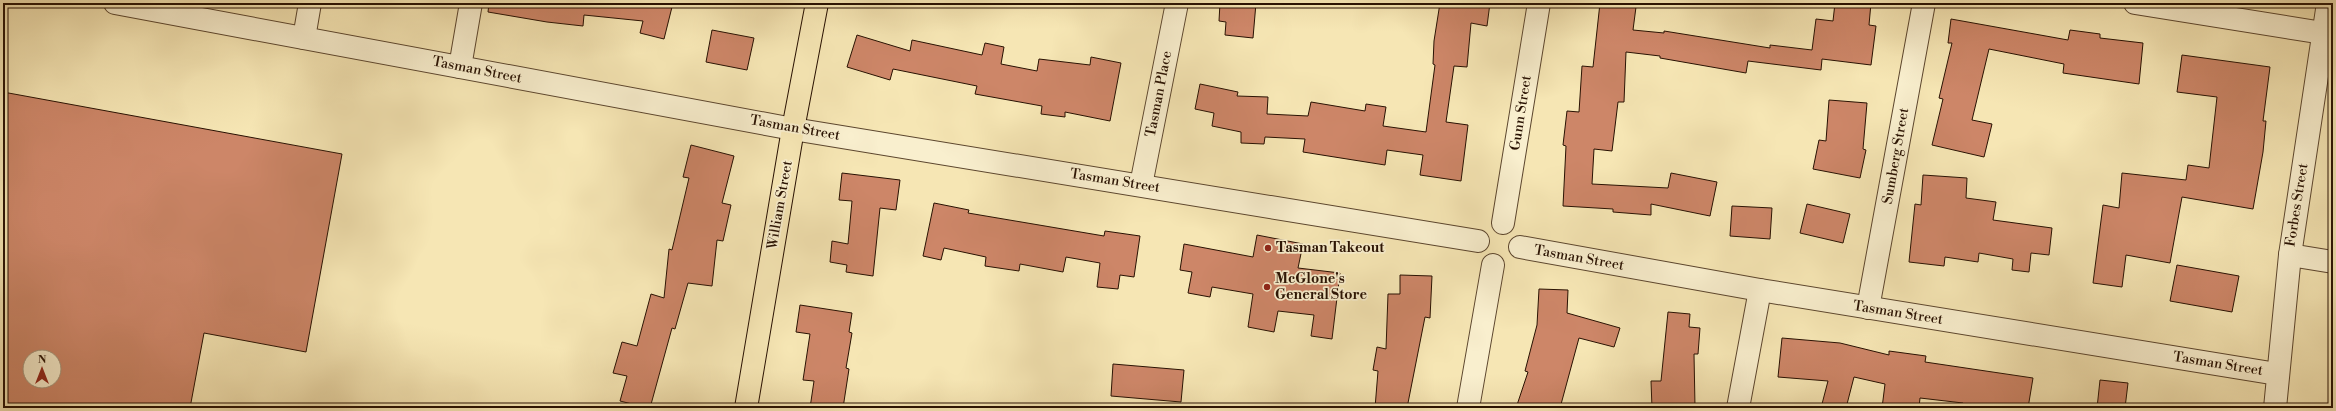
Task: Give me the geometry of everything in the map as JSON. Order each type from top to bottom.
[{"type":"main road","name":"William Street","points":[[746,408],[793,129],[817,3]]},
{"type":"street","name":"Tasman Street","points":[[115,3],[793,129],[1478,241]]},
{"type":"street","points":[[304,38],[310,3]]},
{"type":"street","points":[[460,66],[471,3]]},
{"type":"street","name":"Tasman Place","points":[[1141,185],[1177,3]]},
{"type":"street","name":"Gunn Street","points":[[1503,223],[1539,3]]},
{"type":"street","name":"Sumberg Street","points":[[1868,308],[1924,3]]},
{"type":"street","points":[[2135,3],[2324,33]]},
{"type":"street","name":"Forbes Street","points":[[2275,408],[2277,374],[2290,255],[2328,3]]},
{"type":"street","points":[[1496,223],[1503,223],[1518,234],[1520,247],[1518,254],[1508,264],[1493,265],[1480,256],[1478,241],[1484,229],[1496,223]]},
{"type":"street","name":"Tasman Street","points":[[1520,247],[1760,290],[2277,374]]},
{"type":"street","points":[[2290,255],[2333,262]]},
{"type":"street","points":[[1468,408],[1493,265]]},
{"type":"street","points":[[1738,408],[1760,290]]},
{"type":"building","points":[[489,3],[673,3],[664,39],[640,33],[643,21],[584,15],[583,26],[547,22],[488,12]]},
{"type":"building","points":[[1220,3],[1256,3],[1253,38],[1225,35],[1226,22],[1219,21]]},
{"type":"building","points":[[1440,3],[1490,3],[1487,26],[1471,23],[1467,67],[1454,66],[1446,122],[1468,125],[1461,181],[1420,175],[1423,155],[1387,150],[1385,165],[1303,152],[1305,139],[1265,137],[1264,144],[1241,143],[1241,132],[1212,126],[1214,113],[1195,109],[1200,84],[1238,92],[1237,96],[1268,97],[1267,114],[1308,116],[1311,102],[1365,111],[1366,104],[1386,107],[1383,126],[1426,132],[1435,65],[1433,64],[1434,41]]},
{"type":"building","points":[[1600,3],[1636,7],[1633,30],[1664,33],[1664,31],[1770,48],[1770,45],[1812,50],[1816,19],[1833,21],[1835,3],[1871,3],[1869,25],[1876,26],[1871,65],[1822,59],[1821,70],[1748,61],[1746,73],[1660,58],[1660,56],[1626,52],[1624,102],[1618,102],[1612,151],[1594,149],[1592,184],[1668,188],[1671,173],[1717,182],[1710,216],[1651,204],[1651,215],[1613,212],[1613,209],[1563,206],[1566,146],[1563,145],[1567,111],[1579,112],[1582,66],[1593,67]]},
{"type":"building","points":[[1951,19],[2068,40],[2070,30],[2100,34],[2100,38],[2143,43],[2139,84],[2063,73],[2064,64],[1989,49],[1972,120],[1992,124],[1984,157],[1932,145],[1943,99],[1939,98],[1952,43],[1948,43]]},
{"type":"building","points":[[712,30],[754,38],[747,70],[706,62]]},
{"type":"building","points":[[857,35],[910,51],[912,40],[982,55],[985,43],[1004,47],[1001,64],[1037,71],[1039,59],[1090,65],[1091,57],[1121,63],[1110,121],[1065,112],[1065,117],[1041,114],[1042,106],[975,94],[977,86],[893,69],[890,80],[847,67]]},
{"type":"building","points":[[2182,55],[2270,67],[2263,121],[2266,121],[2263,152],[2253,209],[2182,197],[2170,263],[2126,255],[2122,287],[2093,283],[2103,205],[2119,208],[2122,173],[2186,180],[2188,165],[2209,168],[2217,97],[2177,92]]},
{"type":"building","points":[[3,92],[342,154],[306,352],[204,333],[190,408],[3,408]]},
{"type":"building","points":[[1829,100],[1867,103],[1863,149],[1866,150],[1860,178],[1813,169],[1819,140],[1826,141]]},
{"type":"building","points":[[691,145],[734,156],[722,203],[731,205],[723,241],[717,240],[712,286],[688,283],[675,329],[672,328],[650,408],[648,408],[620,401],[627,376],[613,373],[622,342],[637,346],[651,294],[664,298],[669,249],[672,250],[689,178],[683,177]]},
{"type":"building","points":[[842,173],[900,180],[896,210],[880,208],[873,276],[846,272],[847,265],[830,262],[832,241],[848,244],[852,201],[839,200]]},
{"type":"building","points":[[1923,175],[1967,178],[1966,198],[1996,202],[1993,220],[2052,228],[2049,255],[2031,253],[2029,272],[2012,270],[2013,259],[1979,253],[1978,262],[1945,257],[1944,266],[1909,262],[1915,204],[1921,205]]},
{"type":"building","points":[[934,203],[969,210],[968,213],[1104,236],[1105,231],[1140,236],[1134,277],[1120,275],[1118,289],[1097,287],[1100,263],[1066,257],[1063,272],[1020,264],[1019,271],[985,266],[986,257],[944,248],[941,260],[923,256]]},
{"type":"building","points":[[1807,204],[1850,214],[1843,243],[1800,233]]},
{"type":"building","points":[[1732,206],[1772,208],[1770,239],[1730,236]]},
{"type":"building","points":[[1257,235],[1303,244],[1298,268],[1340,273],[1332,339],[1311,336],[1314,315],[1278,311],[1274,332],[1248,327],[1253,294],[1212,287],[1210,297],[1188,293],[1192,272],[1180,270],[1184,244],[1253,257]]},
{"type":"building","points":[[2177,265],[2239,276],[2232,312],[2170,301]]},
{"type":"building","points":[[1400,275],[1432,276],[1430,318],[1425,317],[1407,408],[1375,408],[1378,371],[1373,370],[1377,347],[1386,349],[1388,294],[1400,294]]},
{"type":"building","points":[[1539,289],[1568,290],[1567,313],[1620,328],[1614,347],[1579,338],[1560,408],[1516,408],[1528,372],[1525,371],[1537,325]]},
{"type":"building","points":[[800,305],[852,313],[849,332],[852,333],[846,368],[849,369],[843,408],[810,408],[814,381],[803,380],[810,334],[796,332]]},
{"type":"building","points":[[1668,312],[1690,314],[1689,327],[1700,328],[1698,354],[1694,354],[1695,407],[1652,408],[1651,381],[1661,381]]},
{"type":"building","points":[[1782,338],[1840,343],[1889,355],[1889,351],[1926,356],[1925,362],[2033,378],[2028,408],[1962,408],[1963,403],[1920,398],[1919,408],[1882,408],[1885,384],[1854,377],[1846,408],[1822,404],[1828,381],[1778,377]]},
{"type":"building","points":[[1113,364],[1184,370],[1181,402],[1111,396]]},
{"type":"building","points":[[2100,380],[2128,383],[2125,408],[2097,408]]},
{"type":"place","name":"Tasman Takeout","points":[[1268,248]]},
{"type":"place","name":"McGlone's General Store","points":[[1267,287]]}]
